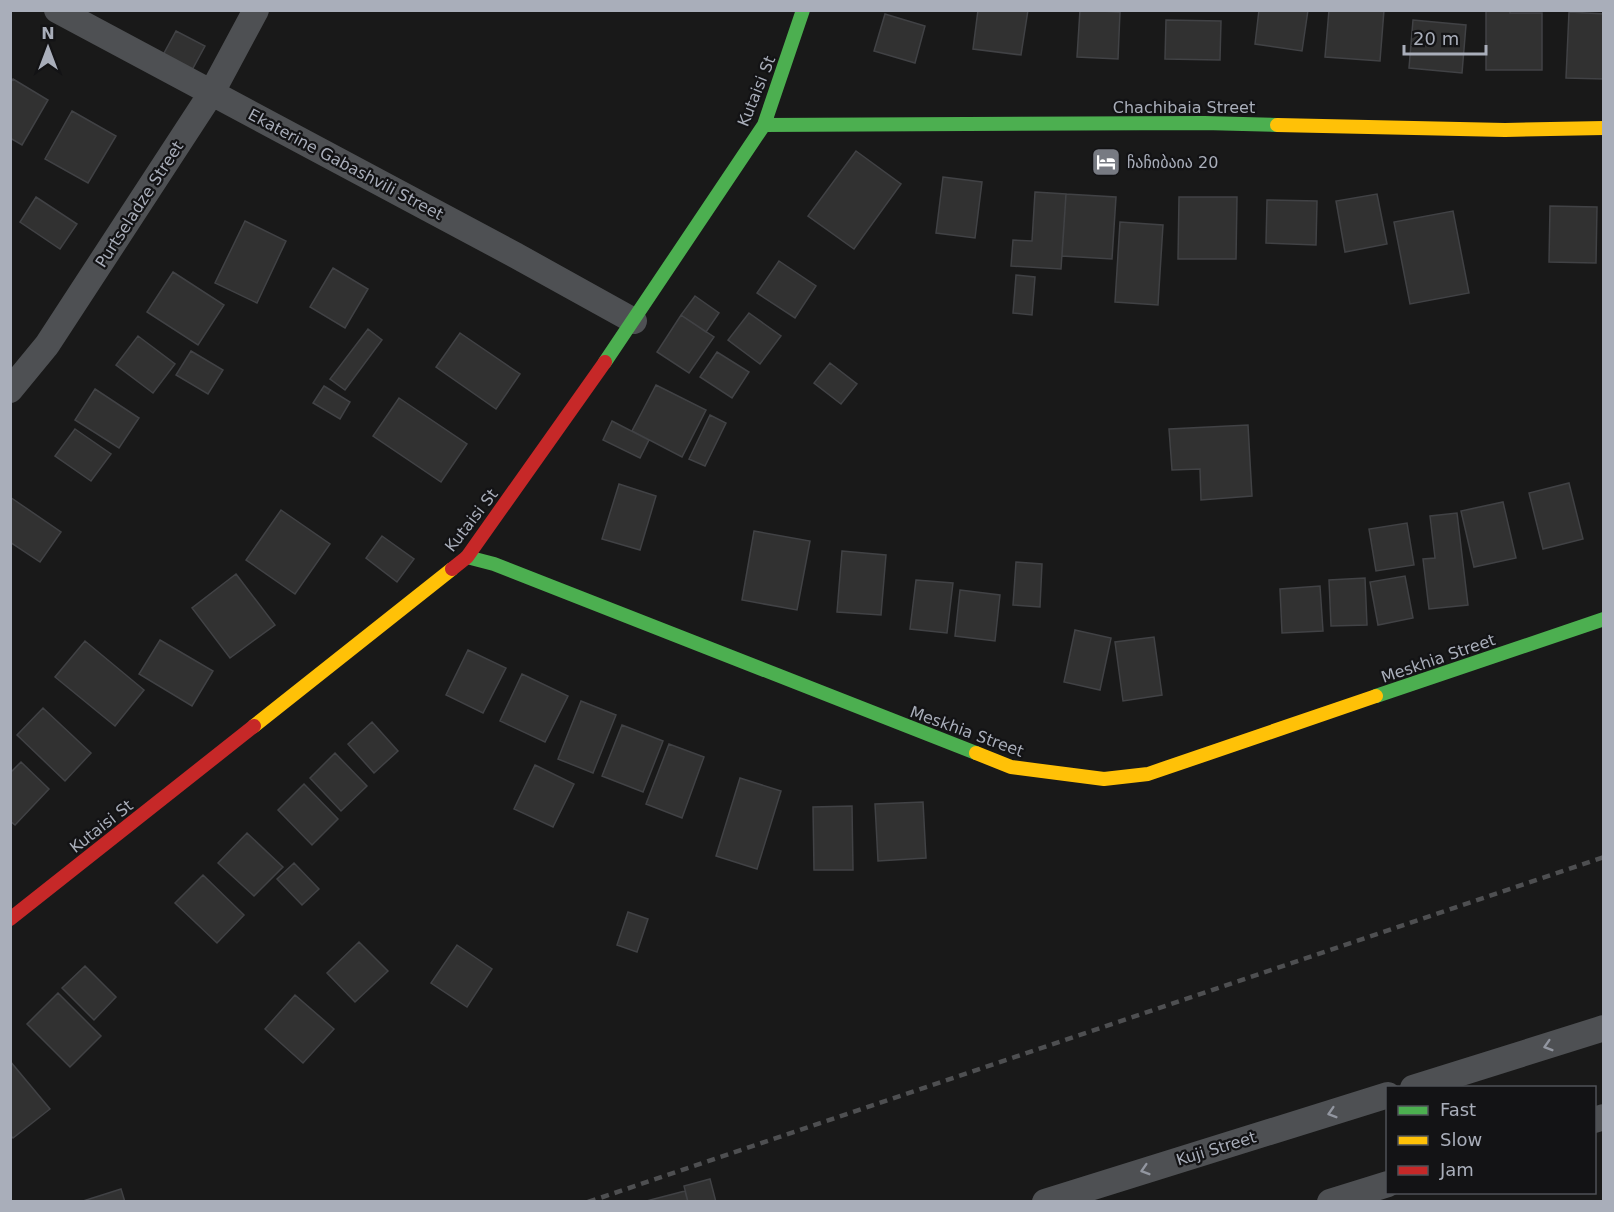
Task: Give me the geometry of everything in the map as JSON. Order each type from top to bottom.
[{"type":"street","name":"Ekaterine Gabashvili Street","points":[[57,10],[213,92],[634,321]]},
{"type":"street","name":"Purtseladze Street","points":[[10,390],[47,345],[213,92],[256,10]]},
{"type":"street","name":"Kutaisi St","points":[[10,919],[467,557],[634,321],[764,125],[803,10]]},
{"type":"street","name":"Chachibaia Street","points":[[764,125],[1204,123],[1505,130],[1604,128]]},
{"type":"street","name":"Meskhia Street","points":[[467,557],[495,564],[1011,767],[1104,779],[1148,774],[1604,619]]},
{"type":"street","points":[[1419,1086],[1604,1028]]},
{"type":"street","name":"Kuji Street","points":[[1045,1202],[1386,1096]]},
{"type":"street","points":[[1330,1202],[1386,1185]]},
{"type":"building","points":[[978,10],[1028,10],[1021,55],[973,49]]},
{"type":"building","points":[[1080,10],[1120,12],[1118,59],[1077,57]]},
{"type":"building","points":[[1259,10],[1308,10],[1302,51],[1255,44]]},
{"type":"building","points":[[1329,10],[1384,10],[1380,61],[1325,57]]},
{"type":"building","points":[[1486,10],[1542,13],[1542,70],[1486,70]]},
{"type":"building","points":[[1569,12],[1604,14],[1604,79],[1566,78]]},
{"type":"building","points":[[885,14],[925,26],[915,63],[874,51]]},
{"type":"building","points":[[1166,20],[1221,21],[1220,60],[1165,59]]},
{"type":"building","points":[[1413,20],[1466,25],[1462,73],[1409,68]]},
{"type":"building","points":[[176,31],[205,46],[192,70],[163,55]]},
{"type":"building","points":[[13,79],[48,100],[22,145],[10,138],[10,83]]},
{"type":"building","points":[[72,111],[116,136],[88,183],[45,159]]},
{"type":"building","points":[[856,151],[901,184],[854,249],[808,216]]},
{"type":"building","points":[[943,177],[982,182],[975,238],[936,233]]},
{"type":"building","points":[[1035,192],[1066,194],[1061,269],[1011,266],[1013,240],[1032,241]]},
{"type":"building","points":[[1066,194],[1116,197],[1112,259],[1062,256]]},
{"type":"building","points":[[1377,194],[1387,244],[1345,252],[1336,201]]},
{"type":"building","points":[[36,197],[77,224],[60,249],[20,222]]},
{"type":"building","points":[[1179,197],[1237,197],[1236,259],[1178,259]]},
{"type":"building","points":[[1267,200],[1317,201],[1316,245],[1266,243]]},
{"type":"building","points":[[1550,206],[1597,207],[1596,263],[1549,262]]},
{"type":"building","points":[[1453,211],[1469,293],[1410,304],[1394,222]]},
{"type":"building","points":[[245,221],[286,241],[257,303],[215,283]]},
{"type":"building","points":[[1120,222],[1163,225],[1158,305],[1115,302]]},
{"type":"building","points":[[779,261],[816,286],[795,318],[757,293]]},
{"type":"building","points":[[333,268],[368,289],[345,328],[310,307]]},
{"type":"building","points":[[173,272],[224,305],[198,345],[147,312]]},
{"type":"building","points":[[1016,275],[1035,277],[1032,315],[1013,313]]},
{"type":"building","points":[[695,296],[719,313],[706,332],[681,315]]},
{"type":"building","points":[[749,313],[781,336],[760,364],[728,340]]},
{"type":"building","points":[[681,315],[714,337],[689,373],[657,352]]},
{"type":"building","points":[[368,329],[382,340],[345,390],[330,379]]},
{"type":"building","points":[[460,333],[520,374],[496,409],[436,367]]},
{"type":"building","points":[[138,336],[175,364],[153,393],[116,365]]},
{"type":"building","points":[[191,351],[223,370],[208,394],[176,375]]},
{"type":"building","points":[[717,352],[749,372],[732,398],[700,377]]},
{"type":"building","points":[[830,363],[857,384],[841,404],[814,383]]},
{"type":"building","points":[[656,385],[706,410],[682,457],[632,431]]},
{"type":"building","points":[[324,386],[350,402],[340,419],[313,403]]},
{"type":"building","points":[[95,389],[139,418],[119,448],[75,420]]},
{"type":"building","points":[[399,398],[467,444],[441,482],[373,436]]},
{"type":"building","points":[[710,415],[726,423],[705,466],[689,459]]},
{"type":"building","points":[[612,421],[649,440],[640,458],[603,440]]},
{"type":"building","points":[[1248,425],[1252,496],[1201,500],[1200,469],[1172,470],[1169,429]]},
{"type":"building","points":[[75,429],[111,454],[91,481],[55,456]]},
{"type":"building","points":[[1569,483],[1583,539],[1543,549],[1529,493]]},
{"type":"building","points":[[619,484],[656,496],[640,550],[602,539]]},
{"type":"building","points":[[10,497],[61,532],[40,562],[10,542]]},
{"type":"building","points":[[1503,502],[1516,558],[1474,567],[1461,511]]},
{"type":"building","points":[[281,510],[330,544],[295,594],[246,560]]},
{"type":"building","points":[[1457,513],[1468,605],[1429,609],[1423,559],[1435,558],[1430,516]]},
{"type":"building","points":[[1407,523],[1414,565],[1376,571],[1369,529]]},
{"type":"building","points":[[754,531],[810,541],[797,610],[742,600]]},
{"type":"building","points":[[382,536],[414,559],[397,582],[366,558]]},
{"type":"building","points":[[842,551],[886,555],[881,615],[837,612]]},
{"type":"building","points":[[1016,562],[1042,564],[1040,607],[1013,605]]},
{"type":"building","points":[[236,574],[275,625],[230,658],[192,608]]},
{"type":"building","points":[[1405,576],[1413,618],[1378,625],[1370,582]]},
{"type":"building","points":[[1365,578],[1367,625],[1331,626],[1329,580]]},
{"type":"building","points":[[916,580],[953,583],[947,633],[910,629]]},
{"type":"building","points":[[1320,586],[1323,631],[1282,633],[1280,589]]},
{"type":"building","points":[[960,590],[1000,595],[995,641],[955,636]]},
{"type":"building","points":[[1075,630],[1111,638],[1100,690],[1064,682]]},
{"type":"building","points":[[1154,637],[1162,695],[1123,701],[1115,642]]},
{"type":"building","points":[[160,640],[213,671],[192,706],[139,674]]},
{"type":"building","points":[[85,641],[144,690],[115,726],[55,677]]},
{"type":"building","points":[[468,650],[506,668],[483,713],[446,695]]},
{"type":"building","points":[[522,674],[568,696],[545,742],[500,721]]},
{"type":"building","points":[[581,701],[616,715],[593,773],[558,759]]},
{"type":"building","points":[[43,708],[91,753],[65,781],[17,735]]},
{"type":"building","points":[[372,722],[398,751],[374,773],[348,744]]},
{"type":"building","points":[[622,725],[663,741],[643,792],[602,776]]},
{"type":"building","points":[[669,744],[704,757],[682,818],[646,804]]},
{"type":"building","points":[[335,753],[367,786],[341,811],[310,778]]},
{"type":"building","points":[[21,762],[49,789],[15,825],[10,821],[10,773]]},
{"type":"building","points":[[535,765],[574,784],[553,827],[514,809]]},
{"type":"building","points":[[740,778],[781,791],[757,869],[716,856]]},
{"type":"building","points":[[304,784],[338,819],[312,845],[278,810]]},
{"type":"building","points":[[923,802],[926,858],[878,861],[875,804]]},
{"type":"building","points":[[852,806],[853,870],[814,870],[813,807]]},
{"type":"building","points":[[247,833],[283,867],[254,896],[218,863]]},
{"type":"building","points":[[294,863],[319,889],[302,905],[277,879]]},
{"type":"building","points":[[203,875],[244,915],[217,943],[175,903]]},
{"type":"building","points":[[628,912],[648,919],[637,952],[617,945]]},
{"type":"building","points":[[359,942],[388,971],[355,1002],[327,973]]},
{"type":"building","points":[[457,945],[492,969],[467,1007],[431,983]]},
{"type":"building","points":[[85,966],[116,997],[94,1020],[62,988]]},
{"type":"building","points":[[58,993],[101,1036],[70,1067],[27,1024]]},
{"type":"building","points":[[295,995],[334,1029],[303,1063],[265,1029]]},
{"type":"building","points":[[10,1061],[50,1109],[13,1138],[10,1135]]},
{"type":"building","points":[[710,1179],[716,1202],[688,1202],[684,1186]]},
{"type":"building","points":[[121,1189],[125,1202],[80,1202]]},
{"type":"building","points":[[685,1191],[688,1202],[646,1202],[646,1201]]},
{"type":"railway","points":[[588,1202],[1604,857]]},
{"type":"traffic: fast","points":[[605,362],[764,125],[803,10]]},
{"type":"traffic: fast","points":[[764,125],[1204,123],[1277,125]]},
{"type":"traffic: fast","points":[[467,557],[494,564],[976,753]]},
{"type":"traffic: fast","points":[[1376,696],[1604,619]]},
{"type":"traffic: slow","points":[[1277,125],[1505,130],[1604,128]]},
{"type":"traffic: slow","points":[[254,726],[452,569]]},
{"type":"traffic: slow","points":[[976,753],[1011,767],[1104,779],[1148,774],[1376,696]]},
{"type":"traffic: jam","points":[[452,569],[467,557],[605,362]]},
{"type":"traffic: jam","points":[[10,919],[254,726]]},
{"type":"place","name":"ჩაჩიბაია 20","points":[[1106,162]]}]
